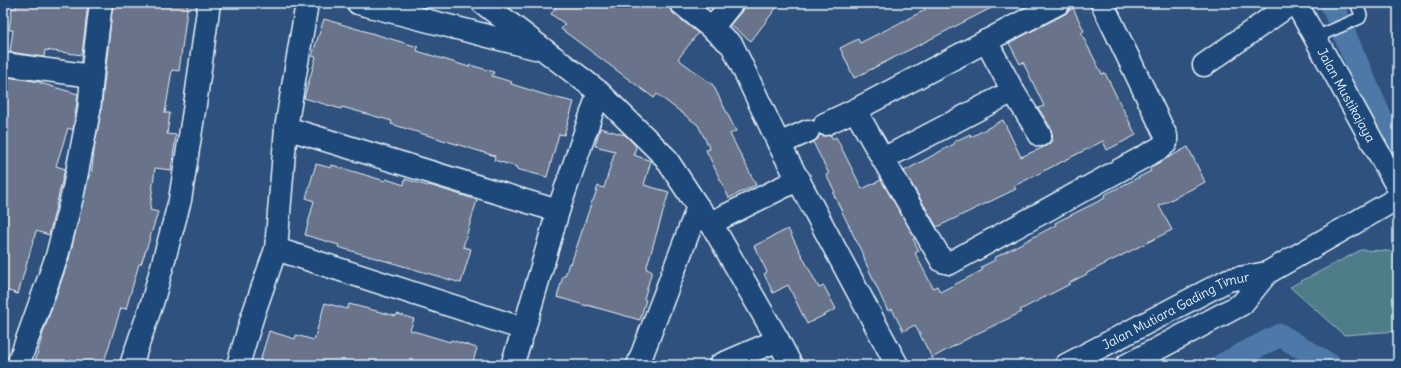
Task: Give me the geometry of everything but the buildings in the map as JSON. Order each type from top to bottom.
[{"type":"street","points":[[18,365],[56,256],[73,193],[89,111],[101,3]]},
{"type":"street","points":[[131,365],[154,300],[180,200],[209,3]]},
{"type":"street","points":[[238,365],[253,315],[276,249],[286,128],[307,3]]},
{"type":"street","points":[[358,3],[544,50]]},
{"type":"street","points":[[484,3],[599,92],[665,156],[704,215],[778,340],[791,365]]},
{"type":"street","points":[[681,3],[732,44],[780,144],[897,365]]},
{"type":"street","points":[[712,28],[732,3]]},
{"type":"street","points":[[780,144],[855,110],[1059,3]]},
{"type":"street","points":[[855,110],[942,261],[950,263],[1160,148],[1166,143],[1166,136],[1102,3]]},
{"type":"street","points":[[1204,65],[1292,3]]},
{"type":"street","name":"Jalan Mustikajaya","points":[[1296,3],[1323,36],[1398,188]]},
{"type":"street","points":[[986,41],[1013,91],[1040,135]]},
{"type":"street","points":[[3,64],[92,76]]},
{"type":"street","points":[[883,159],[1013,91]]},
{"type":"street","points":[[512,365],[558,211],[599,92]]},
{"type":"street","points":[[286,128],[558,211]]},
{"type":"street","points":[[638,365],[704,215],[799,179]]},
{"type":"street","name":"Jalan Mutiara Gading Timur","points":[[1066,365],[1228,280],[1267,273],[1398,198]]},
{"type":"street","points":[[276,249],[524,329]]},
{"type":"street","name":"Jalan Mutiara Gading Timur","points":[[1126,365],[1242,304],[1267,273]]},
{"type":"street","points":[[720,365],[778,340]]},
{"type":"lane","points":[[1323,36],[1360,18],[1361,15],[1356,3]]},
{"type":"green space","points":[[1361,250],[1389,251],[1398,256],[1398,331],[1344,335],[1290,287]]},
{"type":"waterway","points":[[1331,3],[1398,158]]},
{"type":"waterway","points":[[1222,365],[1280,335],[1330,365]]}]
